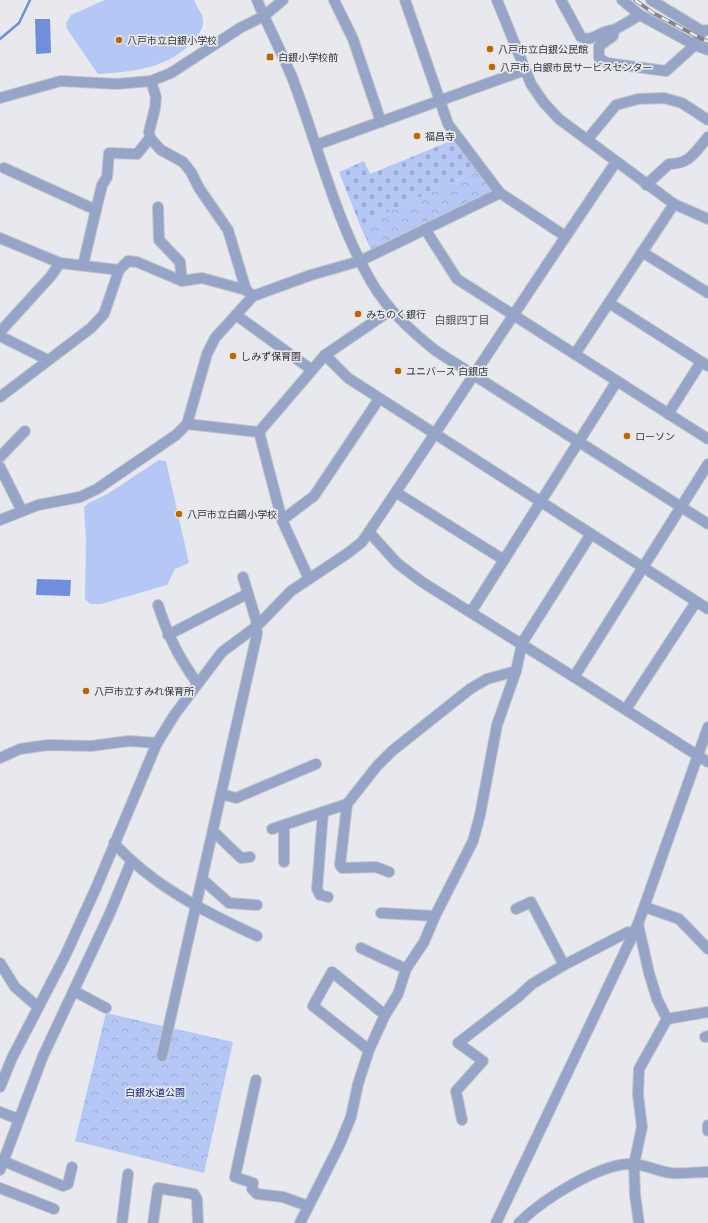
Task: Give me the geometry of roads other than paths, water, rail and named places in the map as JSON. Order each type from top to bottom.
[{"type":"street","points":[[257,0],[291,76],[346,227],[360,261],[372,284],[391,310],[415,334],[436,351],[708,524]]},
{"type":"street","points":[[0,98],[61,81],[117,84],[151,81],[171,73],[240,28],[264,16],[283,0]]},
{"type":"street","points":[[334,0],[354,39],[381,122]]},
{"type":"street","points":[[405,0],[438,101],[448,124],[500,193],[565,236]]},
{"type":"street","points":[[497,0],[531,84],[544,103],[559,119],[646,185],[674,204],[708,219]]},
{"type":"street","points":[[561,0],[581,37],[585,39],[592,38],[608,30],[614,30],[640,15]]},
{"type":"street","points":[[622,0],[640,15],[695,45],[708,50]]},
{"type":"street","points":[[614,30],[613,36],[599,46],[598,58],[607,63],[666,71],[695,45],[705,31],[651,0]]},
{"type":"street","points":[[316,145],[525,70]]},
{"type":"street","points":[[151,81],[156,97],[155,108],[148,132],[150,138],[161,150],[183,162],[191,172],[199,188],[228,230],[249,293]]},
{"type":"street","points":[[587,140],[616,105],[638,99],[664,98],[682,103],[708,120]]},
{"type":"street","points":[[646,185],[669,164],[680,164],[690,159],[708,137]]},
{"type":"street","points":[[83,265],[102,185],[107,176],[109,153],[137,154],[150,138]]},
{"type":"street","points":[[0,1087],[12,1058],[65,956],[157,743],[175,714],[222,652],[257,626],[291,591],[348,554],[362,542],[436,435],[565,236],[616,162]]},
{"type":"street","points":[[4,168],[96,210]]},
{"type":"street","points":[[0,397],[91,328],[104,314],[119,270],[128,261],[137,262],[182,281],[202,278],[249,293],[360,261],[500,193]]},
{"type":"street","points":[[575,354],[674,204]]},
{"type":"street","points":[[158,207],[159,240],[180,262],[182,281]]},
{"type":"street","points":[[425,229],[457,279],[708,439]]},
{"type":"street","points":[[0,238],[60,263],[119,270]]},
{"type":"street","points":[[642,252],[708,293]]},
{"type":"street","points":[[0,332],[51,276],[60,263]]},
{"type":"street","points":[[0,520],[38,505],[80,497],[97,489],[176,435],[187,424],[207,354],[216,338],[236,314],[249,293]]},
{"type":"street","points":[[609,303],[704,364],[668,414]]},
{"type":"street","points":[[259,432],[326,355],[391,310]]},
{"type":"street","points":[[236,314],[312,370]]},
{"type":"street","points":[[0,336],[48,360]]},
{"type":"street","points":[[326,355],[348,378],[379,399],[708,609]]},
{"type":"street","points":[[471,612],[616,381]]},
{"type":"street","points":[[282,520],[314,496],[379,399]]},
{"type":"street","points":[[187,424],[259,432]]},
{"type":"street","points":[[0,457],[25,431]]},
{"type":"street","points":[[259,432],[282,520],[309,579]]},
{"type":"street","points":[[574,677],[708,464]]},
{"type":"street","points":[[0,467],[22,511]]},
{"type":"street","points":[[397,493],[504,560]]},
{"type":"street","points":[[368,532],[397,563],[471,612],[708,762]]},
{"type":"street","points":[[300,1223],[339,1146],[351,1117],[358,1084],[369,1050],[385,1015],[398,994],[406,969],[424,942],[435,916],[465,859],[477,830],[497,725],[516,671],[522,643],[591,534]]},
{"type":"street","points":[[162,1056],[257,634],[257,626],[243,578]]},
{"type":"street","points":[[168,635],[247,594]]},
{"type":"street","points":[[626,709],[696,602]]},
{"type":"street","points":[[158,605],[168,635],[178,656],[197,683]]},
{"type":"street","points":[[390,872],[376,867],[342,868],[340,865],[347,804],[377,766],[392,751],[470,689],[488,680],[516,671]]},
{"type":"street","points":[[496,1223],[636,929],[708,727]]},
{"type":"street","points":[[0,758],[20,749],[48,744],[91,746],[129,741],[157,743]]},
{"type":"street","points":[[221,794],[236,798],[316,764]]},
{"type":"street","points":[[272,829],[347,804]]},
{"type":"street","points":[[323,812],[316,890],[320,895],[328,897]]},
{"type":"street","points":[[284,825],[284,862]]},
{"type":"street","points":[[213,831],[241,858],[250,857]]},
{"type":"street","points":[[114,843],[131,862],[176,896],[257,936]]},
{"type":"street","points":[[72,1167],[68,1184],[63,1186],[2,1166],[18,1119],[43,1056],[110,913],[131,862]]},
{"type":"street","points":[[202,879],[229,903],[257,905]]},
{"type":"street","points":[[516,909],[531,902],[564,965]]},
{"type":"street","points":[[645,906],[679,919],[708,949]]},
{"type":"street","points":[[381,914],[435,916]]},
{"type":"street","points":[[462,1120],[456,1091],[482,1061],[458,1043],[518,997],[532,984],[564,965],[636,929]]},
{"type":"street","points":[[636,929],[657,999],[667,1019]]},
{"type":"street","points":[[361,948],[406,969]]},
{"type":"street","points":[[0,963],[15,987],[38,1007]]},
{"type":"street","points":[[369,1050],[313,1006],[332,972],[385,1015]]},
{"type":"street","points":[[74,991],[106,1008]]},
{"type":"street","points":[[667,1019],[708,1012]]},
{"type":"street","points":[[639,1223],[635,1195],[634,1164],[642,1127],[638,1095],[640,1069],[667,1019]]},
{"type":"street","points":[[256,1080],[235,1177],[253,1183],[252,1189],[257,1194],[283,1197],[308,1206]]},
{"type":"street","points":[[0,1112],[18,1119]]},
{"type":"street","points":[[708,1125],[708,1131]]},
{"type":"street","points":[[519,1223],[532,1210],[572,1185],[607,1168],[622,1164],[634,1164],[652,1167],[671,1173],[708,1172]]},
{"type":"street","points":[[122,1223],[128,1174]]},
{"type":"street","points":[[0,1188],[54,1210]]},
{"type":"street","points":[[153,1223],[158,1188],[194,1194],[197,1199],[198,1223]]},
{"type":"water","points":[[35,19],[50,19],[51,53],[36,54]]},
{"type":"water","points":[[37,579],[71,580],[70,596],[36,595]]},
{"type":"waterway","points":[[0,39],[19,23],[30,0]]},
{"type":"railway","points":[[635,0],[653,13],[708,42]]},
{"type":"place","name":"八戸市立白銀小学校","points":[[119,40]]},
{"type":"place","name":"八戸市立白銀公民館","points":[[490,49]]},
{"type":"place","name":"白銀小学校前","points":[[270,57]]},
{"type":"place","name":"八戸市 白銀市民サービスセンター","points":[[492,67]]},
{"type":"place","name":"福昌寺","points":[[417,136]]},
{"type":"place","name":"みちのく銀行","points":[[358,314]]},
{"type":"place","name":"しみず保育園","points":[[233,356]]},
{"type":"place","name":"ユニバース 白銀店","points":[[398,371]]},
{"type":"place","name":"ローソン","points":[[627,436]]},
{"type":"place","name":"八戸市立白鷗小学校","points":[[179,514]]},
{"type":"place","name":"八戸市立すみれ保育所","points":[[86,691]]},
{"type":"district","name":"白銀四丁目","points":[[462,319]]},
{"type":"park label","name":"白銀水道公園","points":[[155,1092]]}]
